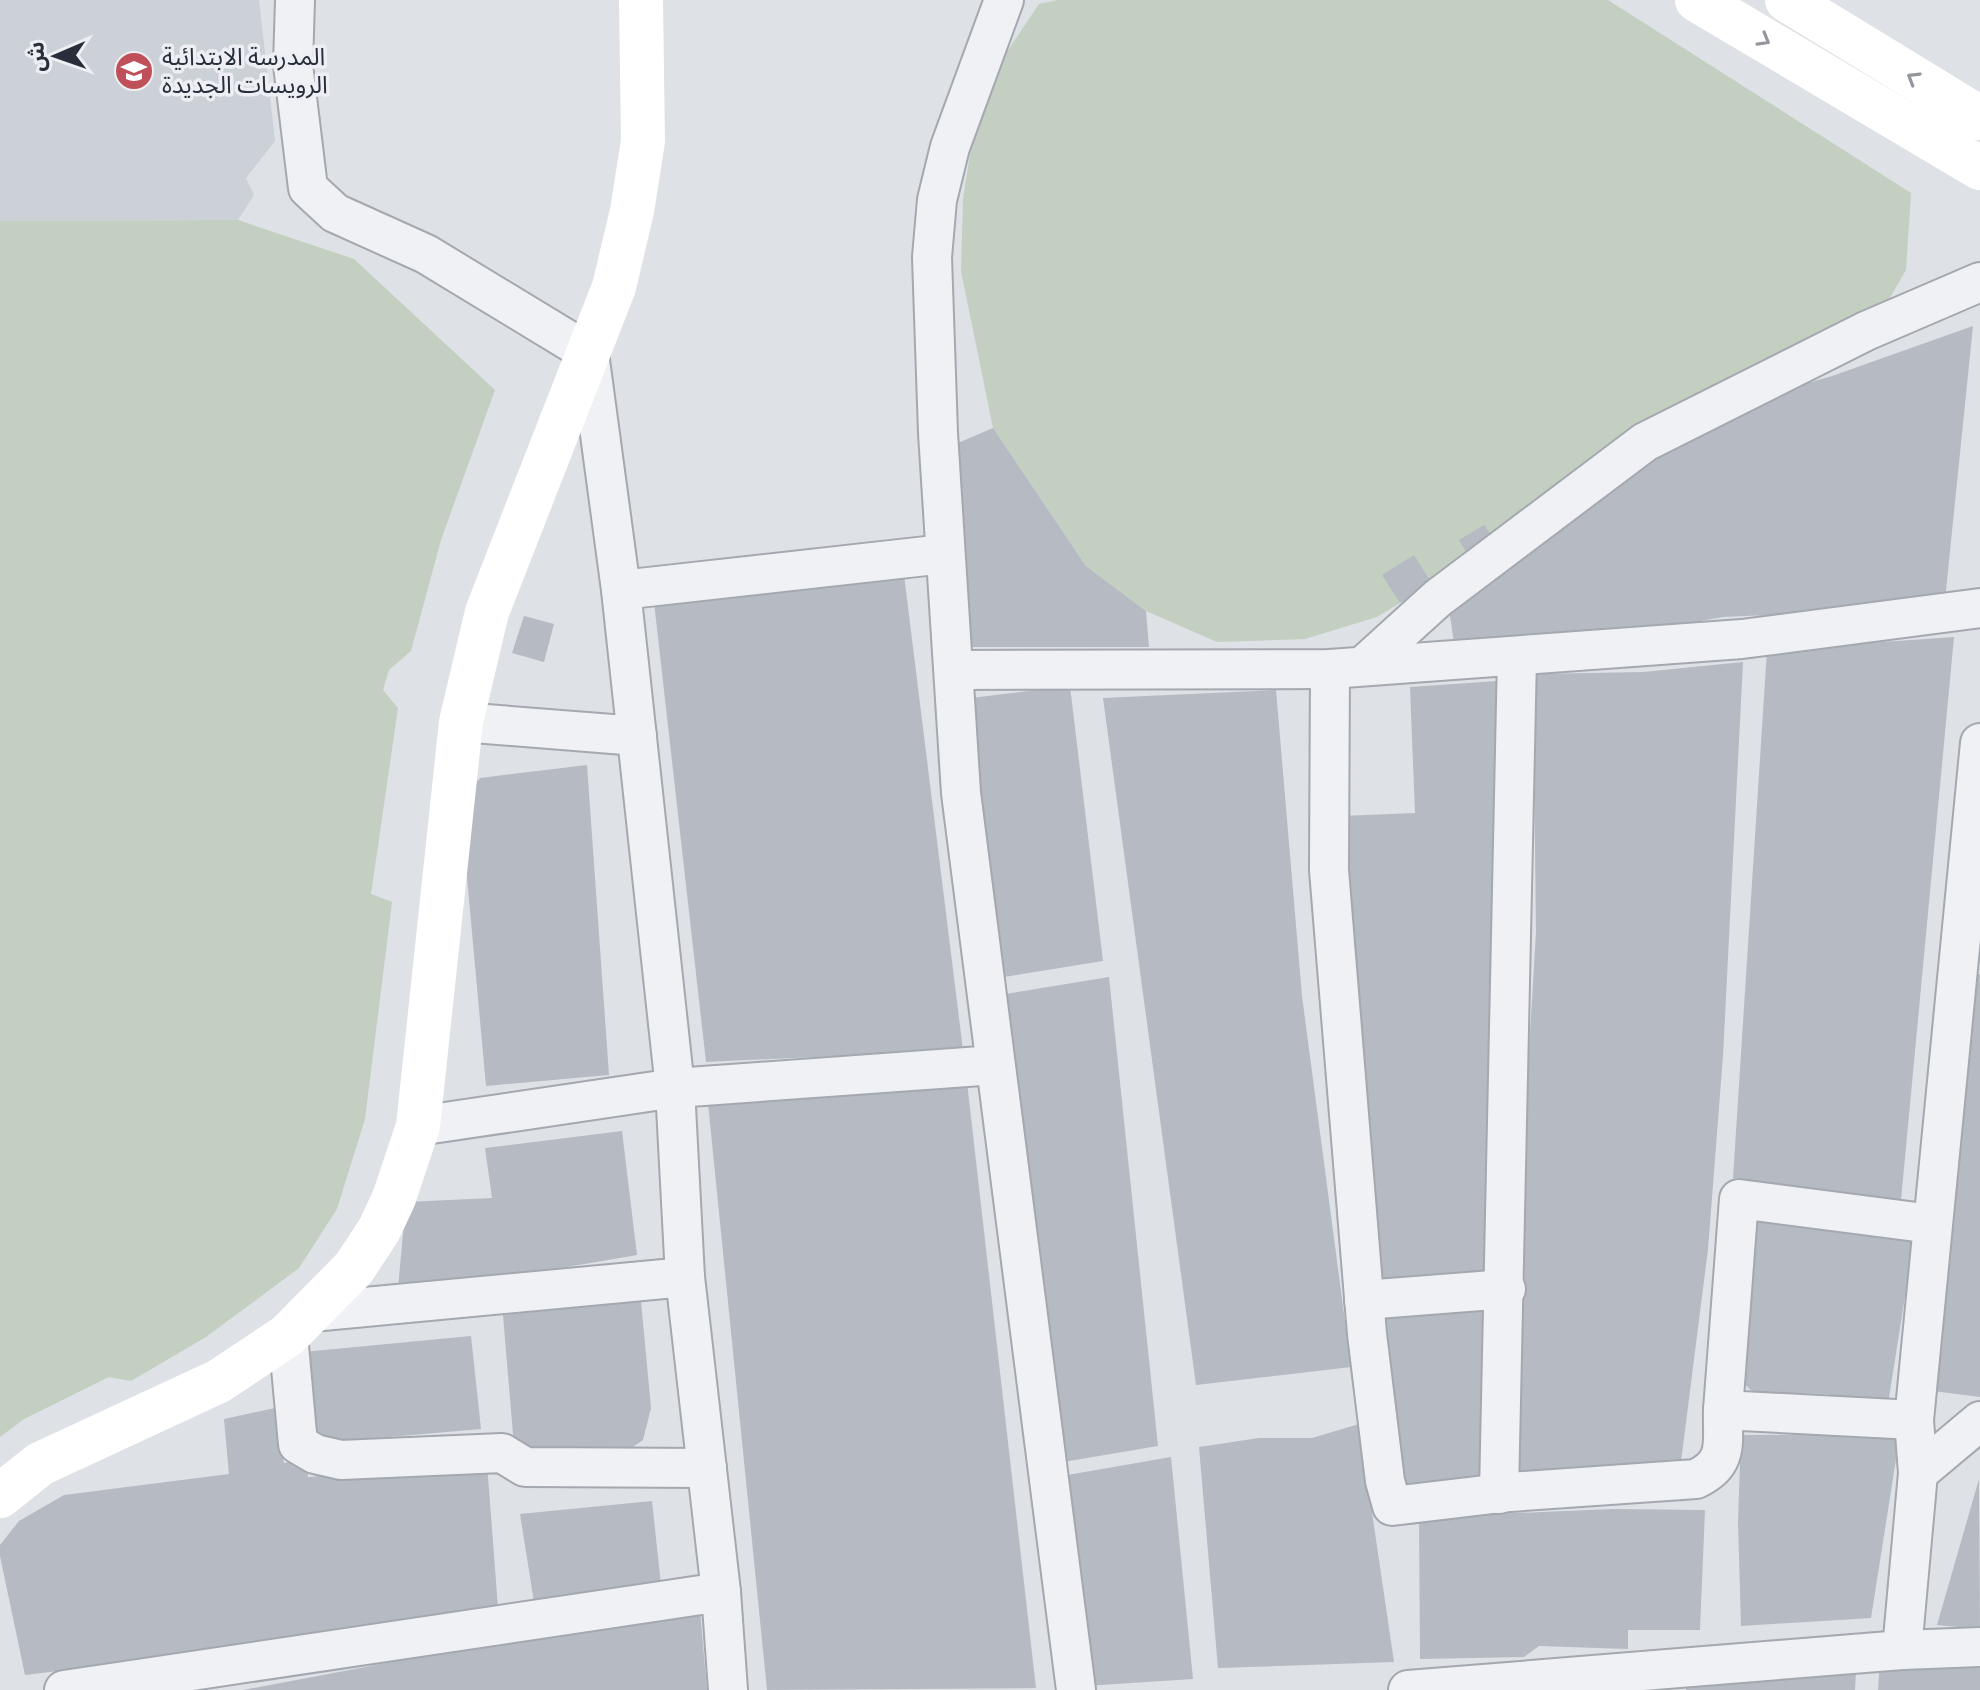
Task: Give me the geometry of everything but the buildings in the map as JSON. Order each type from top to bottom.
[{"type":"street","points":[[295,0],[293,65],[308,188],[335,213],[426,254],[589,353]]},
{"type":"street","points":[[0,1496],[40,1464],[219,1381],[300,1324],[354,1268],[379,1230],[418,1126],[461,722],[487,612],[614,287],[643,141],[641,0]]},
{"type":"street","points":[[1004,0],[950,147],[937,200],[932,257],[933,325],[944,554],[961,793],[1076,1690]]},
{"type":"street","points":[[1697,0],[1980,168]]},
{"type":"street","points":[[1787,0],[1980,118]]},
{"type":"street","points":[[1932,1224],[1739,1199],[1722,1456],[1717,1466],[1696,1479],[1499,1494],[1392,1506],[1385,1481],[1364,1300],[1329,870],[1347,668],[1645,442],[1866,331],[1980,282]]},
{"type":"street","points":[[589,353],[621,590],[675,1088],[685,1277],[721,1592],[728,1690]]},
{"type":"street","points":[[621,590],[944,554]]},
{"type":"street","points":[[954,670],[1347,668],[1742,639],[1980,608]]},
{"type":"street","points":[[1499,1494],[1506,1289],[1517,656]]},
{"type":"street","points":[[461,722],[637,736]]},
{"type":"street","points":[[1902,1650],[1918,1473],[1914,1420],[1980,743]]},
{"type":"street","points":[[418,1126],[675,1088],[995,1065]]},
{"type":"street","points":[[300,1324],[685,1277]]},
{"type":"street","points":[[1364,1300],[1506,1289]]},
{"type":"street","points":[[300,1324],[298,1444],[325,1457],[341,1460],[502,1453],[525,1467],[707,1468]]},
{"type":"street","points":[[1723,1410],[1914,1420]]},
{"type":"street","points":[[1918,1473],[1980,1421]]},
{"type":"street","points":[[64,1690],[189,1681],[445,1631],[721,1592]]},
{"type":"street","points":[[1408,1690],[1902,1650],[1980,1647]]},
{"type":"shaded area","name":"المدرسة الابتدائية الرويسات الجديدة","points":[[0,0],[259,0],[275,141],[246,178],[254,195],[238,220],[0,221]]},
{"type":"green space","points":[[1058,0],[1608,0],[1911,193],[1906,270],[1884,308],[1377,617],[1305,639],[1217,642],[1146,611],[1086,566],[993,428],[961,271],[963,199],[980,92],[1039,4]]},
{"type":"green space","points":[[238,220],[354,259],[495,390],[441,540],[411,651],[389,670],[383,690],[398,708],[371,894],[392,902],[365,1119],[337,1209],[299,1268],[206,1337],[131,1381],[109,1377],[24,1419],[0,1437],[0,221]]},
{"type":"place","name":"المدرسة الابتدائية الرويسات الجديدة","points":[[134,71]]}]
